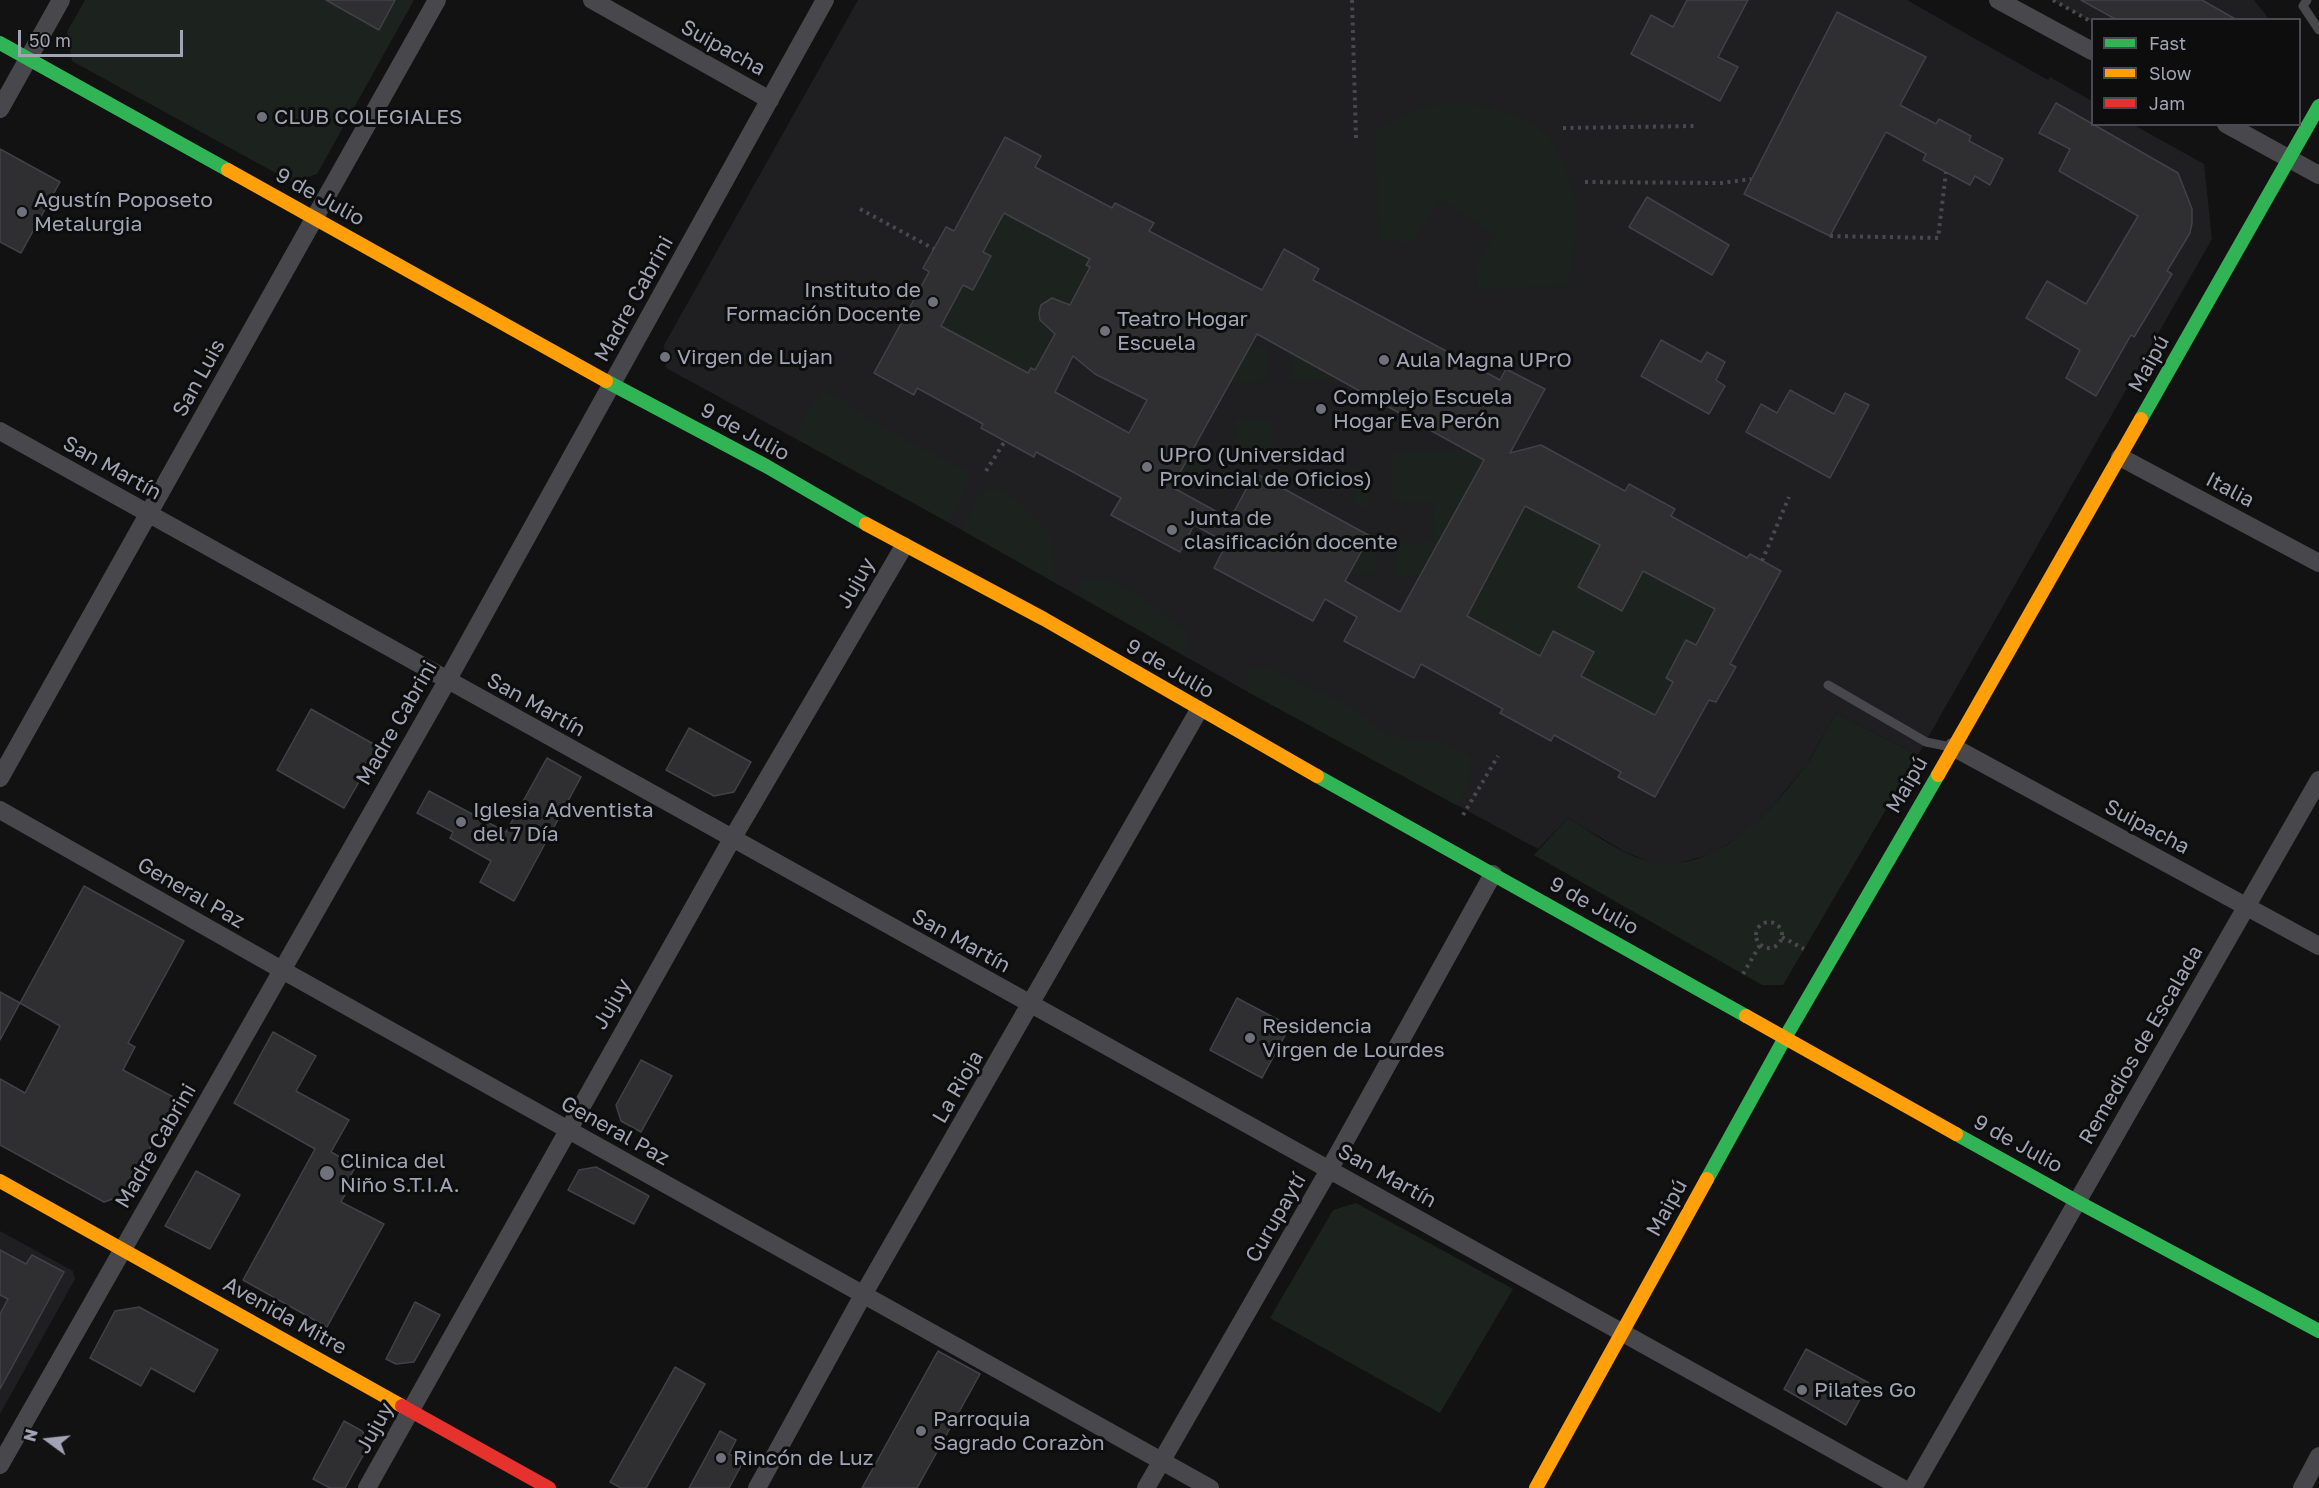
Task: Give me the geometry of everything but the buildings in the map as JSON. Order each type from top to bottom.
[{"type":"street","points":[[0,109],[61,0]]},
{"type":"street","name":"San Luis","points":[[0,778],[437,0]]},
{"type":"street","name":"Suipacha","points":[[592,0],[770,100]]},
{"type":"street","name":"Madre Cabrini","points":[[0,1465],[447,681],[825,0]]},
{"type":"street","points":[[1998,0],[2091,50]]},
{"type":"street","name":"9 de Julio","points":[[0,43],[612,384],[766,466],[904,546],[1044,619],[1199,710],[1786,1036],[2078,1202],[2319,1331]]},
{"type":"street","name":"Maipú","points":[[1536,1488],[1786,1036],[2120,457],[2319,106]]},
{"type":"street","points":[[2230,126],[2319,176]]},
{"type":"street","name":"San Martín","points":[[0,431],[1902,1488]]},
{"type":"street","name":"Italia","points":[[2120,457],[2319,563]]},
{"type":"street","name":"Jujuy","points":[[367,1488],[732,839],[904,546]]},
{"type":"street","name":"La Rioja","points":[[757,1488],[863,1295],[1199,710]]},
{"type":"street","name":"Suipacha","points":[[1953,747],[2319,946]]},
{"type":"street","name":"Remedios de Escalada","points":[[1913,1488],[2319,780]]},
{"type":"street","name":"General Paz","points":[[0,810],[567,1130],[1210,1488]]},
{"type":"street","name":"Curupaytí","points":[[1146,1488],[1329,1170],[1493,874]]},
{"type":"street","name":"Avenida Mitre","points":[[0,1182],[549,1488]]},
{"type":"street","points":[[2302,1488],[2319,1455]]},
{"type":"lane","points":[[2307,0],[2303,6],[2319,30]]},
{"type":"lane","points":[[1828,685],[1926,742],[1953,747]]},
{"type":"path","points":[[1352,0],[1356,138]]},
{"type":"path","points":[[2053,0],[2091,21]]},
{"type":"path","points":[[1563,128],[1694,126]]},
{"type":"path","points":[[1830,236],[1938,238],[1946,172]]},
{"type":"path","points":[[1585,182],[1722,183],[1751,179]]},
{"type":"path","points":[[860,209],[934,249]]},
{"type":"path","points":[[986,471],[1005,441]]},
{"type":"path","points":[[1762,561],[1789,497]]},
{"type":"path","points":[[1462,815],[1498,756]]},
{"type":"path","points":[[1764,922],[1771,922],[1778,924],[1782,930],[1782,937],[1779,944],[1773,948],[1767,948],[1756,940],[1756,933],[1764,922]]},
{"type":"path","points":[[1782,937],[1804,949]]},
{"type":"path","points":[[1743,974],[1760,945]]},
{"type":"shaded area","name":"CLUB COLEGIALES","points":[[85,0],[414,0],[317,174],[292,182],[72,61],[67,32]]},
{"type":"shaded area","name":"Complejo Escuela Hogar Eva Perón","points":[[858,0],[1907,0],[2048,80],[2050,77],[2091,100],[2091,126],[2136,126],[2204,164],[2212,239],[1918,755],[1836,713],[1805,767],[1749,830],[1712,854],[1672,865],[1650,862],[1625,852],[1568,818],[1538,849],[1248,692],[928,511],[666,368],[664,345]]},
{"type":"shaded area","points":[[2053,0],[2254,0],[2268,18],[2091,18],[2091,21]]},
{"type":"shaded area","points":[[1458,103],[1481,106],[1517,116],[1538,128],[1552,143],[1567,172],[1575,203],[1576,235],[1568,285],[1478,290],[1477,266],[1496,234],[1439,199],[1412,242],[1379,241],[1375,132],[1414,110]]},
{"type":"shaded area","points":[[1004,213],[1090,259],[1087,265],[1090,267],[1067,310],[1065,304],[1056,298],[1048,299],[1042,304],[1040,320],[1059,326],[1035,370],[1031,368],[1028,373],[941,326],[963,285],[973,290],[991,256],[983,252]]},
{"type":"shaded area","points":[[1250,346],[1269,346],[1267,381],[1229,384]]},
{"type":"shaded area","points":[[1290,352],[1336,378],[1291,381]]},
{"type":"shaded area","points":[[823,392],[840,398],[887,430],[969,472],[967,486],[948,522],[795,438],[816,400]]},
{"type":"shaded area","points":[[1337,418],[1379,418],[1379,430],[1337,429]]},
{"type":"shaded area","points":[[1235,419],[1271,419],[1271,451],[1235,451]]},
{"type":"shaded area","points":[[1393,451],[1468,451],[1484,460],[1420,576],[1395,577],[1394,543],[1433,542],[1434,502],[1393,502]]},
{"type":"shaded area","points":[[1203,459],[1204,483],[1174,484],[1187,461]]},
{"type":"shaded area","points":[[1354,469],[1368,469],[1369,506],[1354,506]]},
{"type":"shaded area","points":[[990,489],[1004,491],[1036,519],[1049,534],[1054,558],[1054,582],[963,530],[980,493]]},
{"type":"shaded area","points":[[1525,506],[1600,545],[1578,587],[1622,610],[1643,571],[1715,609],[1696,645],[1667,678],[1673,682],[1655,715],[1581,676],[1593,652],[1554,631],[1541,656],[1467,616]]},
{"type":"shaded area","points":[[1376,534],[1376,573],[1349,575],[1370,537],[1368,535]]},
{"type":"shaded area","points":[[1106,578],[1126,588],[1183,628],[1188,637],[1185,656],[1075,593],[1085,580]]},
{"type":"shaded area","points":[[1271,668],[1347,705],[1388,735],[1417,741],[1436,741],[1470,756],[1469,782],[1456,805],[1248,692],[1248,670]]},
{"type":"shaded area","points":[[1836,713],[1918,755],[1783,985],[1762,985],[1534,855],[1568,818],[1619,849],[1642,859],[1676,863],[1698,859],[1719,849],[1758,821],[1808,761]]},
{"type":"shaded area","points":[[1356,1203],[1513,1289],[1440,1413],[1270,1318],[1333,1210]]},
{"type":"shaded area","points":[[0,1231],[73,1271],[75,1279],[0,1414]]},
{"type":"traffic: fast","points":[[0,43],[228,170]]},
{"type":"traffic: fast","points":[[2141,419],[2319,106]]},
{"type":"traffic: fast","points":[[606,381],[766,466],[866,524]]},
{"type":"traffic: fast","points":[[1707,1179],[1786,1036],[1938,775]]},
{"type":"traffic: fast","points":[[1317,776],[1746,1016]]},
{"type":"traffic: fast","points":[[1956,1134],[2319,1331]]},
{"type":"traffic: slow","points":[[228,170],[606,381]]},
{"type":"traffic: slow","points":[[1938,775],[2141,419]]},
{"type":"traffic: slow","points":[[866,524],[1044,619],[1317,776]]},
{"type":"traffic: slow","points":[[1746,1016],[1956,1134]]},
{"type":"traffic: slow","points":[[1536,1488],[1707,1179]]},
{"type":"traffic: slow","points":[[0,1181],[402,1406]]},
{"type":"traffic: jam","points":[[402,1406],[549,1488]]},
{"type":"place","name":"CLUB COLEGIALES","points":[[262,117]]},
{"type":"place","name":"Agustín Poposeto Metalurgia","points":[[22,212]]},
{"type":"place","name":"Instituto de Formación Docente","points":[[933,302]]},
{"type":"place","name":"Teatro Hogar Escuela","points":[[1105,331]]},
{"type":"place","name":"Virgen de Lujan","points":[[665,357]]},
{"type":"place","name":"Aula Magna UPrO","points":[[1384,360]]},
{"type":"place","name":"Complejo Escuela Hogar Eva Perón","points":[[1321,409]]},
{"type":"place","name":"UPrO (Universidad Provincial de Oficios)","points":[[1147,467]]},
{"type":"place","name":"Junta de clasificación docente","points":[[1172,530]]},
{"type":"place","name":"Iglesia Adventista del 7 Día","points":[[461,822]]},
{"type":"place","name":"Residencia Virgen de Lourdes","points":[[1250,1038]]},
{"type":"place","name":"Clinica del Niño S.T.I.A.","points":[[327,1173]]},
{"type":"place","name":"Pilates Go","points":[[1802,1390]]},
{"type":"place","name":"Parroquia Sagrado Corazòn","points":[[921,1431]]},
{"type":"place","name":"Rincón de Luz","points":[[721,1458]]}]
